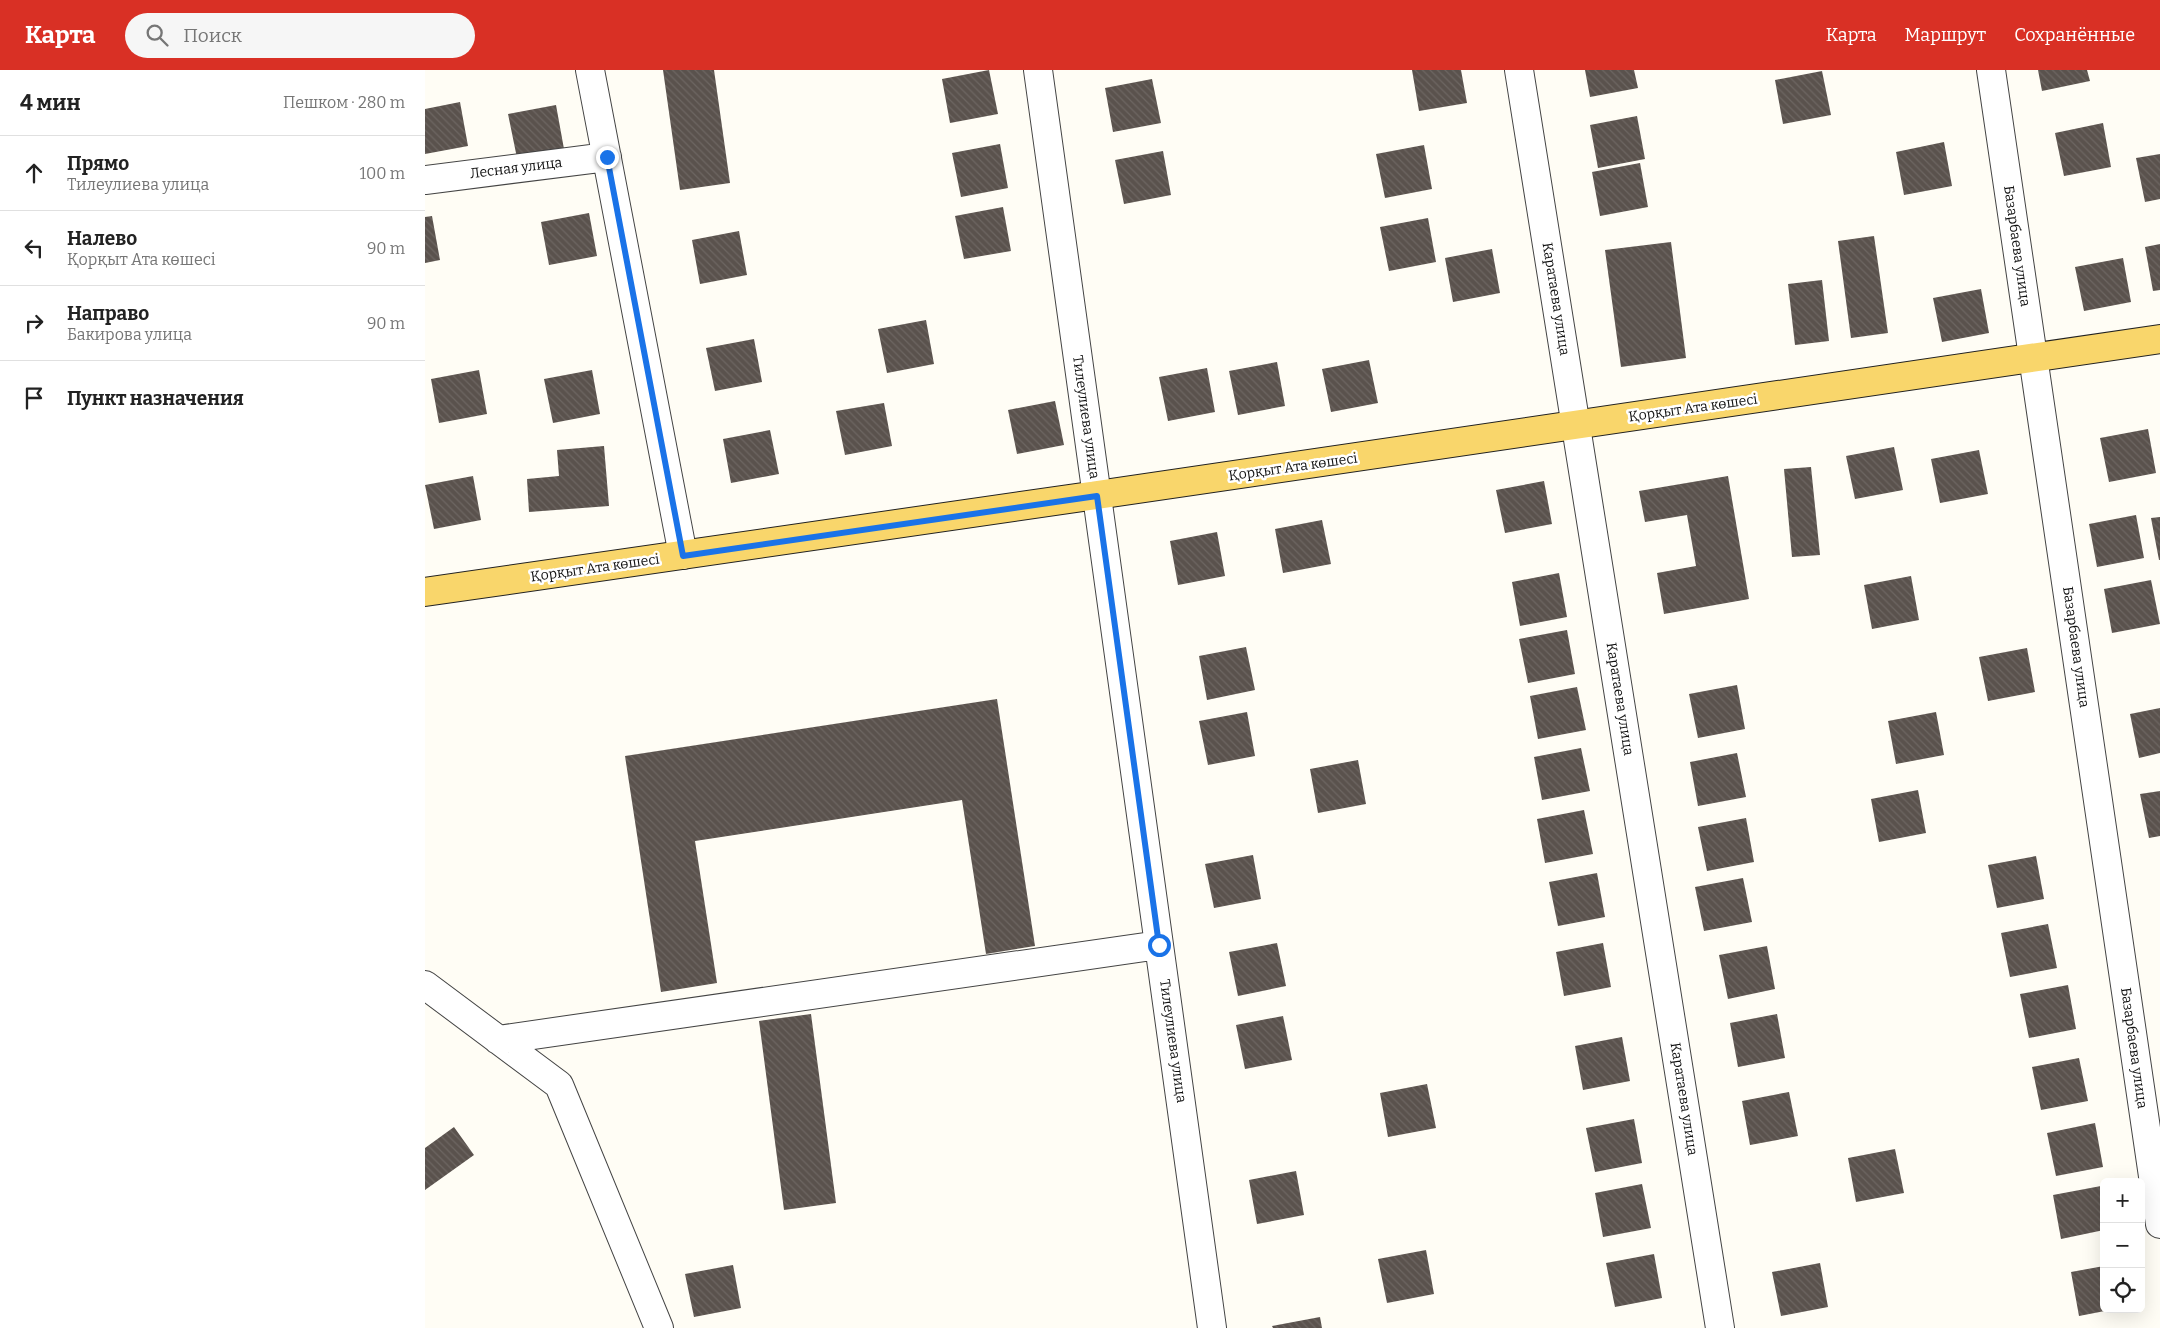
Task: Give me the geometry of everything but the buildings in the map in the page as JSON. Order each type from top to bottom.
[{"type":"main road","name":"Қорқыт Ата көшесі","points":[[425,592],[1097,496],[2160,339]]},
{"type":"street","points":[[590,70],[683,556]]},
{"type":"street","name":"Тилеулиева улица","points":[[1038,70],[1212,1328]]},
{"type":"street","name":"Каратаева улица","points":[[1519,70],[1720,1328]]},
{"type":"street","name":"Базарбаева улица","points":[[1991,70],[2160,1224]]},
{"type":"street","name":"Лесная улица","points":[[425,180],[607,157]]},
{"type":"street","points":[[498,1040],[1159,945]]},
{"type":"street","points":[[425,985],[559,1085],[659,1328]]},
{"type":"route","points":[[607,157],[683,556],[1097,496],[1159,945]]}]
